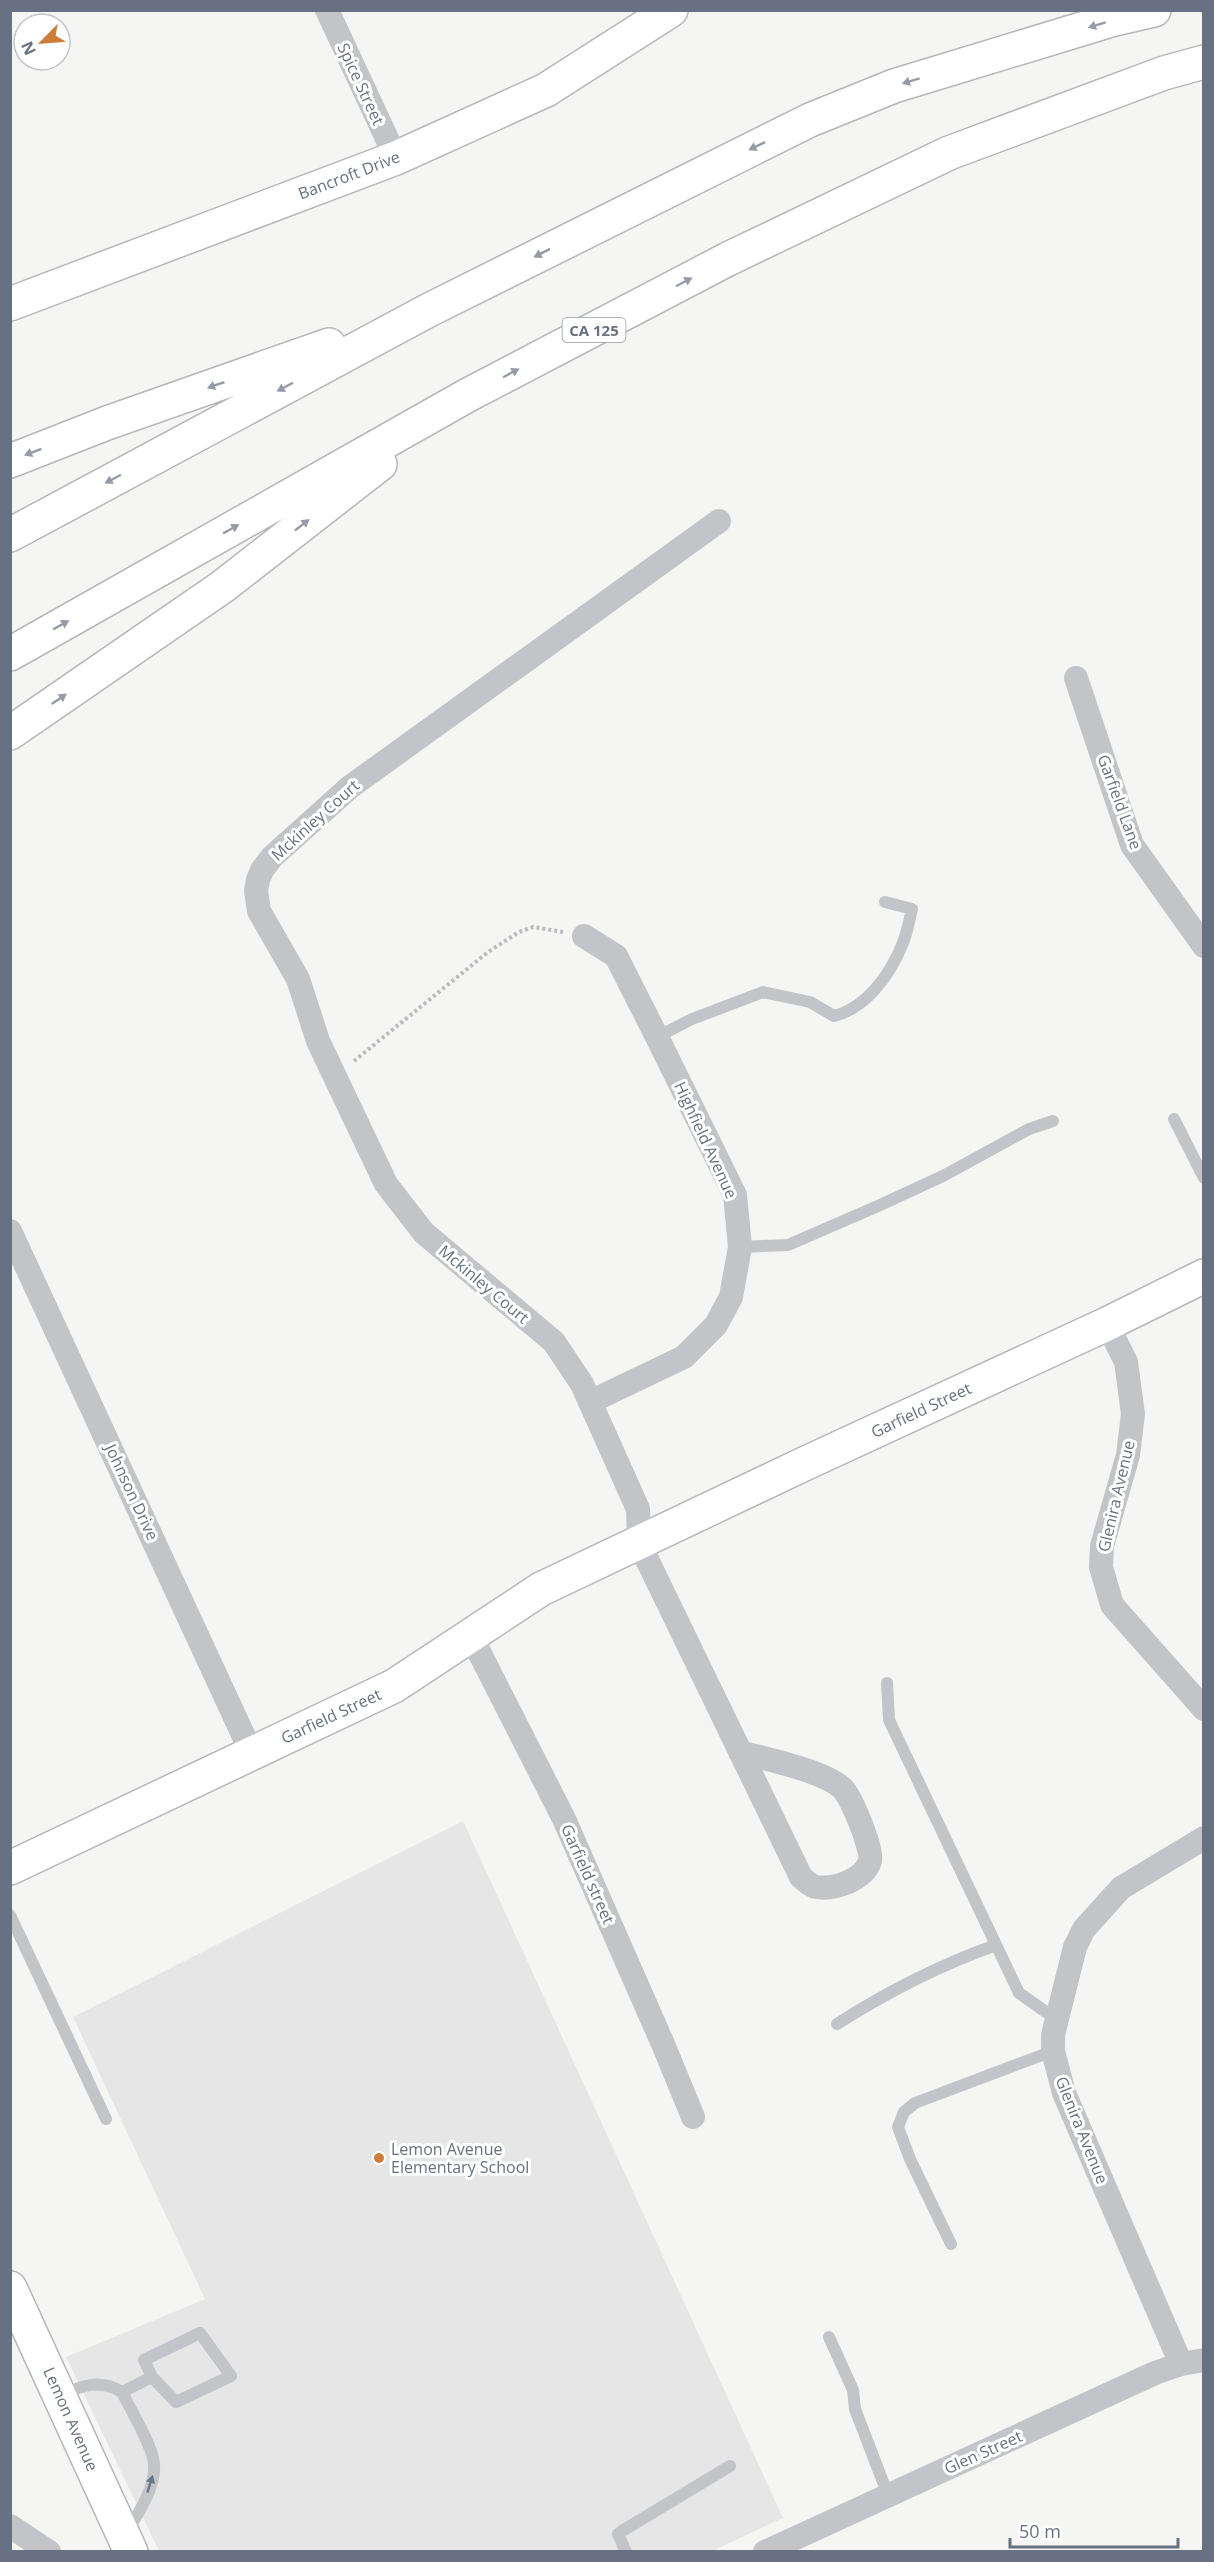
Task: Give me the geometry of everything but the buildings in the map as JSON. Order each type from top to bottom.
[{"type":"main road","name":"Bancroft Drive","points":[[10,304],[396,158],[546,90],[671,10]]},
{"type":"main road","points":[[10,535],[429,310],[810,120],[894,86],[1111,20],[1154,10]]},
{"type":"main road","name":"CA 125","points":[[10,654],[468,395],[728,259],[949,153],[1164,74],[1203,62]]},
{"type":"main road","points":[[10,461],[107,423],[429,310]]},
{"type":"main road","points":[[10,732],[222,587],[468,395]]},
{"type":"main road","name":"Garfield Street","points":[[10,1868],[394,1686],[542,1589],[1107,1324],[1203,1276]]},
{"type":"main road","name":"Lemon Avenue","points":[[10,2288],[127,2543]]},
{"type":"street","name":"Spice Street","points":[[327,10],[396,158]]},
{"type":"street","name":"Mckinley Court","points":[[592,1401],[554,1342],[424,1233],[396,1200],[386,1184],[318,1041],[298,980],[259,911],[256,891],[262,870],[272,857],[350,787],[719,521]]},
{"type":"street","name":"Garfield Lane","points":[[1076,678],[1132,845],[1203,946]]},
{"type":"street","name":"Highfield Avenue","points":[[584,936],[616,956],[657,1037],[735,1196],[740,1247],[731,1297],[716,1325],[684,1357],[592,1401]]},
{"type":"street","name":"Johnson Drive","points":[[10,1231],[252,1754]]},
{"type":"street","name":"Glenira Avenue","points":[[1107,1324],[1126,1362],[1134,1413],[1128,1455],[1102,1546],[1101,1567],[1112,1605],[1203,1709]]},
{"type":"street","points":[[592,1401],[638,1509],[639,1543],[740,1752],[801,1877],[813,1887],[828,1887],[842,1885],[859,1875],[870,1861],[870,1845],[844,1790],[827,1778],[740,1752]]},
{"type":"street","name":"Garfield street","points":[[471,1636],[564,1819],[693,2117]]},
{"type":"street","name":"Glenira Avenue","points":[[1192,2362],[1064,2093],[1053,2051],[1056,2019],[1075,1947],[1084,1929],[1121,1888],[1203,1838]]},
{"type":"street","name":"Glen Street","points":[[765,2552],[1155,2373],[1192,2362]]},
{"type":"street","points":[[10,2526],[49,2552]]},
{"type":"lane","points":[[657,1037],[692,1018],[763,992],[810,1002],[834,1016],[848,1012],[866,1000],[885,975],[903,945],[912,909],[885,902]]},
{"type":"lane","points":[[1174,1119],[1203,1178]]},
{"type":"lane","points":[[740,1247],[788,1245],[819,1233],[943,1176],[1029,1129],[1053,1120]]},
{"type":"lane","points":[[887,1683],[889,1720],[1019,1993],[1056,2019]]},
{"type":"lane","points":[[10,1915],[106,2119]]},
{"type":"lane","points":[[837,2025],[880,1997],[972,1953],[996,1945]]},
{"type":"lane","points":[[951,2244],[910,2159],[898,2127],[904,2112],[915,2103],[1053,2051]]},
{"type":"lane","points":[[200,2333],[231,2376],[176,2402],[152,2377],[144,2360],[200,2333]]},
{"type":"lane","points":[[829,2337],[853,2390],[855,2409],[888,2495]]},
{"type":"lane","points":[[122,2392],[152,2377]]},
{"type":"lane","points":[[61,2395],[76,2388],[97,2383],[113,2386],[122,2392],[153,2456],[154,2463],[142,2510],[127,2543]]},
{"type":"lane","points":[[626,2552],[618,2534],[730,2466]]},
{"type":"path","points":[[354,1061],[488,952],[519,932],[533,927],[584,936]]},
{"type":"shaded area","name":"Lemon Avenue Elementary School","points":[[463,1821],[783,2518],[710,2552],[159,2551],[66,2357],[205,2299],[73,2017]]},
{"type":"place","name":"Lemon Avenue Elementary School","points":[[379,2158]]}]
